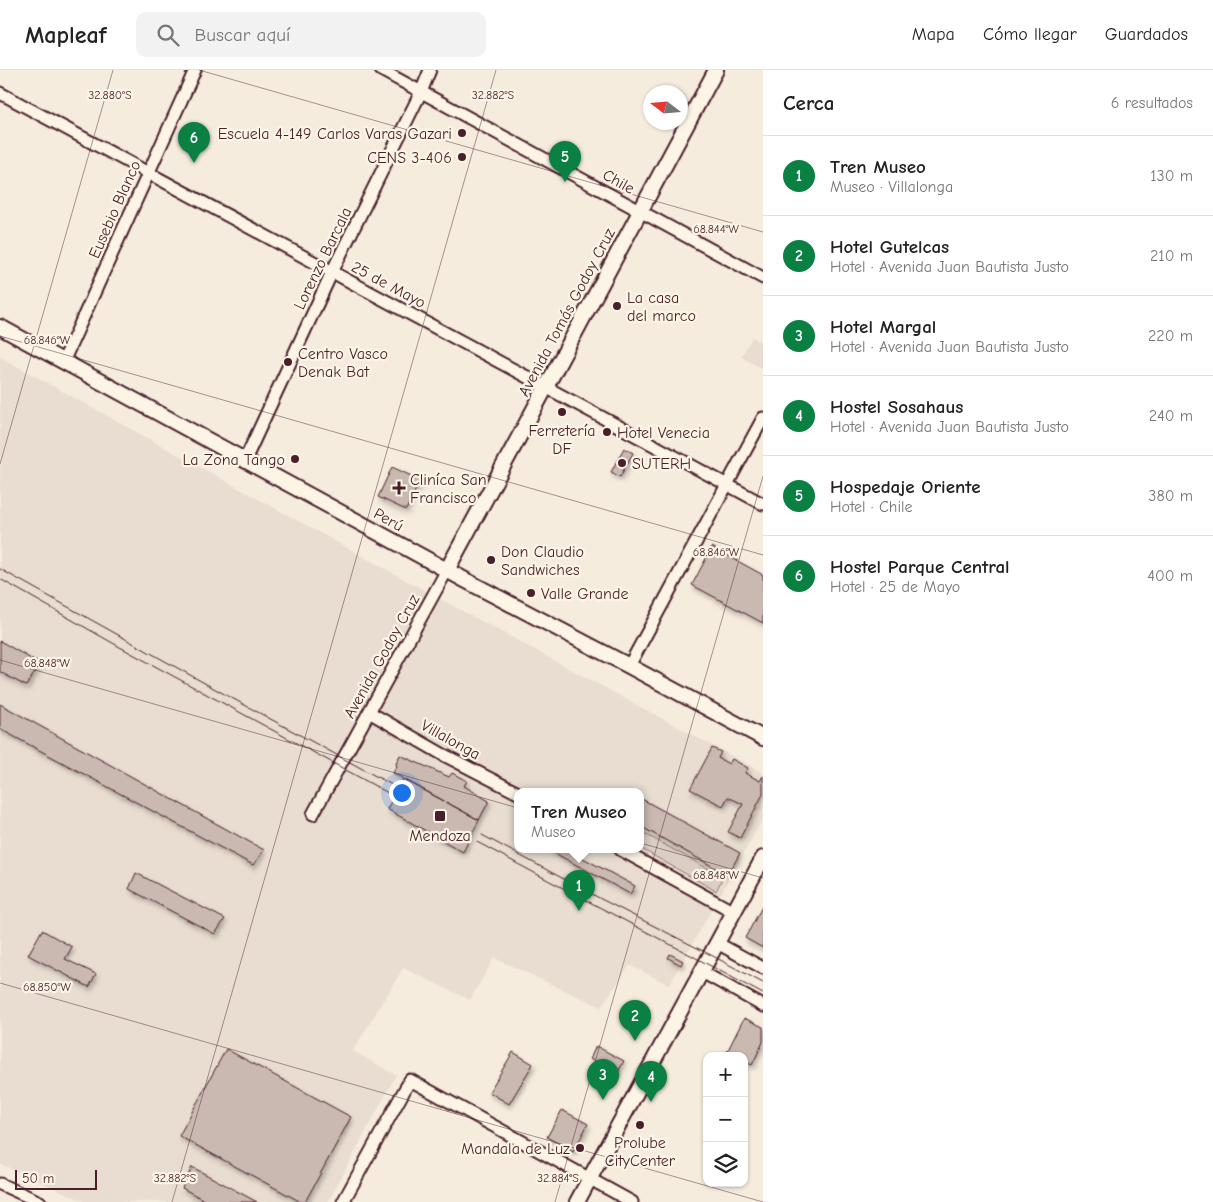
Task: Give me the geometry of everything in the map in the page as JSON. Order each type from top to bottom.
[{"type":"main road","name":"Avenida Tomás Godoy Cruz","points":[[446,570],[716,70]]},
{"type":"main road","name":"Perú","points":[[0,327],[446,570],[763,738]]},
{"type":"main road","points":[[577,1202],[763,858]]},
{"type":"street","name":"Eusebio Blanco","points":[[63,362],[194,70]]},
{"type":"street","name":"Chile","points":[[381,70],[763,278]]},
{"type":"street","name":"Lorenzo Barcala","points":[[246,460],[332,272],[421,92],[430,70]]},
{"type":"street","name":"25 de Mayo","points":[[0,93],[763,504]]},
{"type":"street","points":[[629,666],[763,418]]},
{"type":"street","name":"Avenida Godoy Cruz","points":[[313,814],[446,570]]},
{"type":"street","name":"Villalonga","points":[[368,712],[514,792]]},
{"type":"street","points":[[626,853],[734,912]]},
{"type":"street","points":[[717,943],[763,968]]},
{"type":"street","points":[[702,972],[763,1006]]},
{"type":"street","points":[[343,1202],[410,1080],[632,1202]]},
{"type":"street","points":[[0,1184],[40,1202]]},
{"type":"shaded area","points":[[752,337],[763,343],[763,369],[741,357]]},
{"type":"shaded area","points":[[0,357],[433,595],[763,773],[763,819],[669,985],[630,965],[601,1007],[494,958],[470,1000],[403,968],[353,1051],[396,1075],[328,1202],[86,1202],[0,1164]]},
{"type":"shaded area","points":[[644,833],[723,877],[716,891],[644,850]]},
{"type":"building","name":"SUTERH","points":[[624,448],[633,453],[620,477],[611,472]]},
{"type":"building","name":"Cliníca San Francisco","points":[[392,467],[420,480],[406,510],[378,497]]},
{"type":"building","points":[[712,547],[763,575],[763,623],[692,585]]},
{"type":"building","points":[[0,641],[40,664],[26,686],[0,672]]},
{"type":"building","points":[[0,704],[264,850],[253,865],[0,729]]},
{"type":"building","points":[[712,748],[721,752],[718,758],[729,764],[732,759],[748,768],[745,773],[760,781],[763,776],[763,794],[740,838],[728,832],[743,804],[728,797],[723,806],[690,789]]},
{"type":"building","points":[[400,755],[449,777],[452,773],[467,781],[464,786],[489,801],[479,820],[393,773]]},
{"type":"building","points":[[403,779],[479,820],[463,852],[387,809]]},
{"type":"building","points":[[644,800],[740,853],[728,875],[644,828]]},
{"type":"building","points":[[555,853],[574,853],[635,886],[630,894]]},
{"type":"building","points":[[136,873],[225,919],[215,934],[129,889]]},
{"type":"building","points":[[763,905],[763,948],[745,938]]},
{"type":"building","points":[[42,930],[72,947],[65,959],[96,974],[89,987],[28,955]]},
{"type":"building","points":[[670,954],[683,961],[681,965],[668,958]]},
{"type":"building","points":[[744,1018],[763,1027],[763,1042],[752,1065],[748,1063],[748,1052],[727,1052]]},
{"type":"building","points":[[596,1046],[624,1061],[617,1074],[590,1059]]},
{"type":"building","points":[[226,1049],[351,1117],[305,1202],[301,1202],[179,1136]]},
{"type":"building","points":[[513,1052],[533,1064],[509,1104],[489,1092]]},
{"type":"building","points":[[562,1110],[588,1124],[573,1152],[547,1137]]},
{"type":"building","points":[[192,1167],[257,1202],[208,1202],[182,1188]]},
{"type":"tram line","points":[[0,569],[405,792]]},
{"type":"tram line","points":[[0,579],[118,646],[401,800]]},
{"type":"tram line","points":[[482,835],[514,852]]},
{"type":"tram line","points":[[477,842],[763,994]]},
{"type":"tram line","points":[[515,853],[763,983]]},
{"type":"place","name":"Escuela 4-149 Carlos Varas Gazari","points":[[462,133]]},
{"type":"place","name":"CENS 3-406","points":[[462,157]]},
{"type":"place","name":"Hostel Parque Central","points":[[194,163]]},
{"type":"place","name":"Hospedaje Oriente","points":[[565,182]]},
{"type":"place","name":"La casa del marco","points":[[617,306]]},
{"type":"place","name":"Centro Vasco Denak Bat","points":[[288,362]]},
{"type":"place","name":"Ferretería DF","points":[[562,412]]},
{"type":"place","name":"Hotel Venecia","points":[[607,432]]},
{"type":"place","name":"La Zona Tango","points":[[295,459]]},
{"type":"place","name":"SUTERH","points":[[622,463]]},
{"type":"place","name":"Cliníca San Francisco","points":[[399,488]]},
{"type":"place","name":"Don Claudio Sandwiches","points":[[491,560]]},
{"type":"place","name":"Valle Grande","points":[[531,593]]},
{"type":"place","name":"Mendoza","points":[[440,816]]},
{"type":"place","name":"Tren Museo","points":[[579,911]]},
{"type":"place","name":"Hotel Gutelcas","points":[[635,1041]]},
{"type":"place","name":"Hotel Margal","points":[[603,1100]]},
{"type":"place","name":"Hostel Sosahaus","points":[[651,1102]]},
{"type":"place","name":"Prolube CityCenter","points":[[640,1125]]},
{"type":"place","name":"Mandala de Luz","points":[[580,1148]]}]
